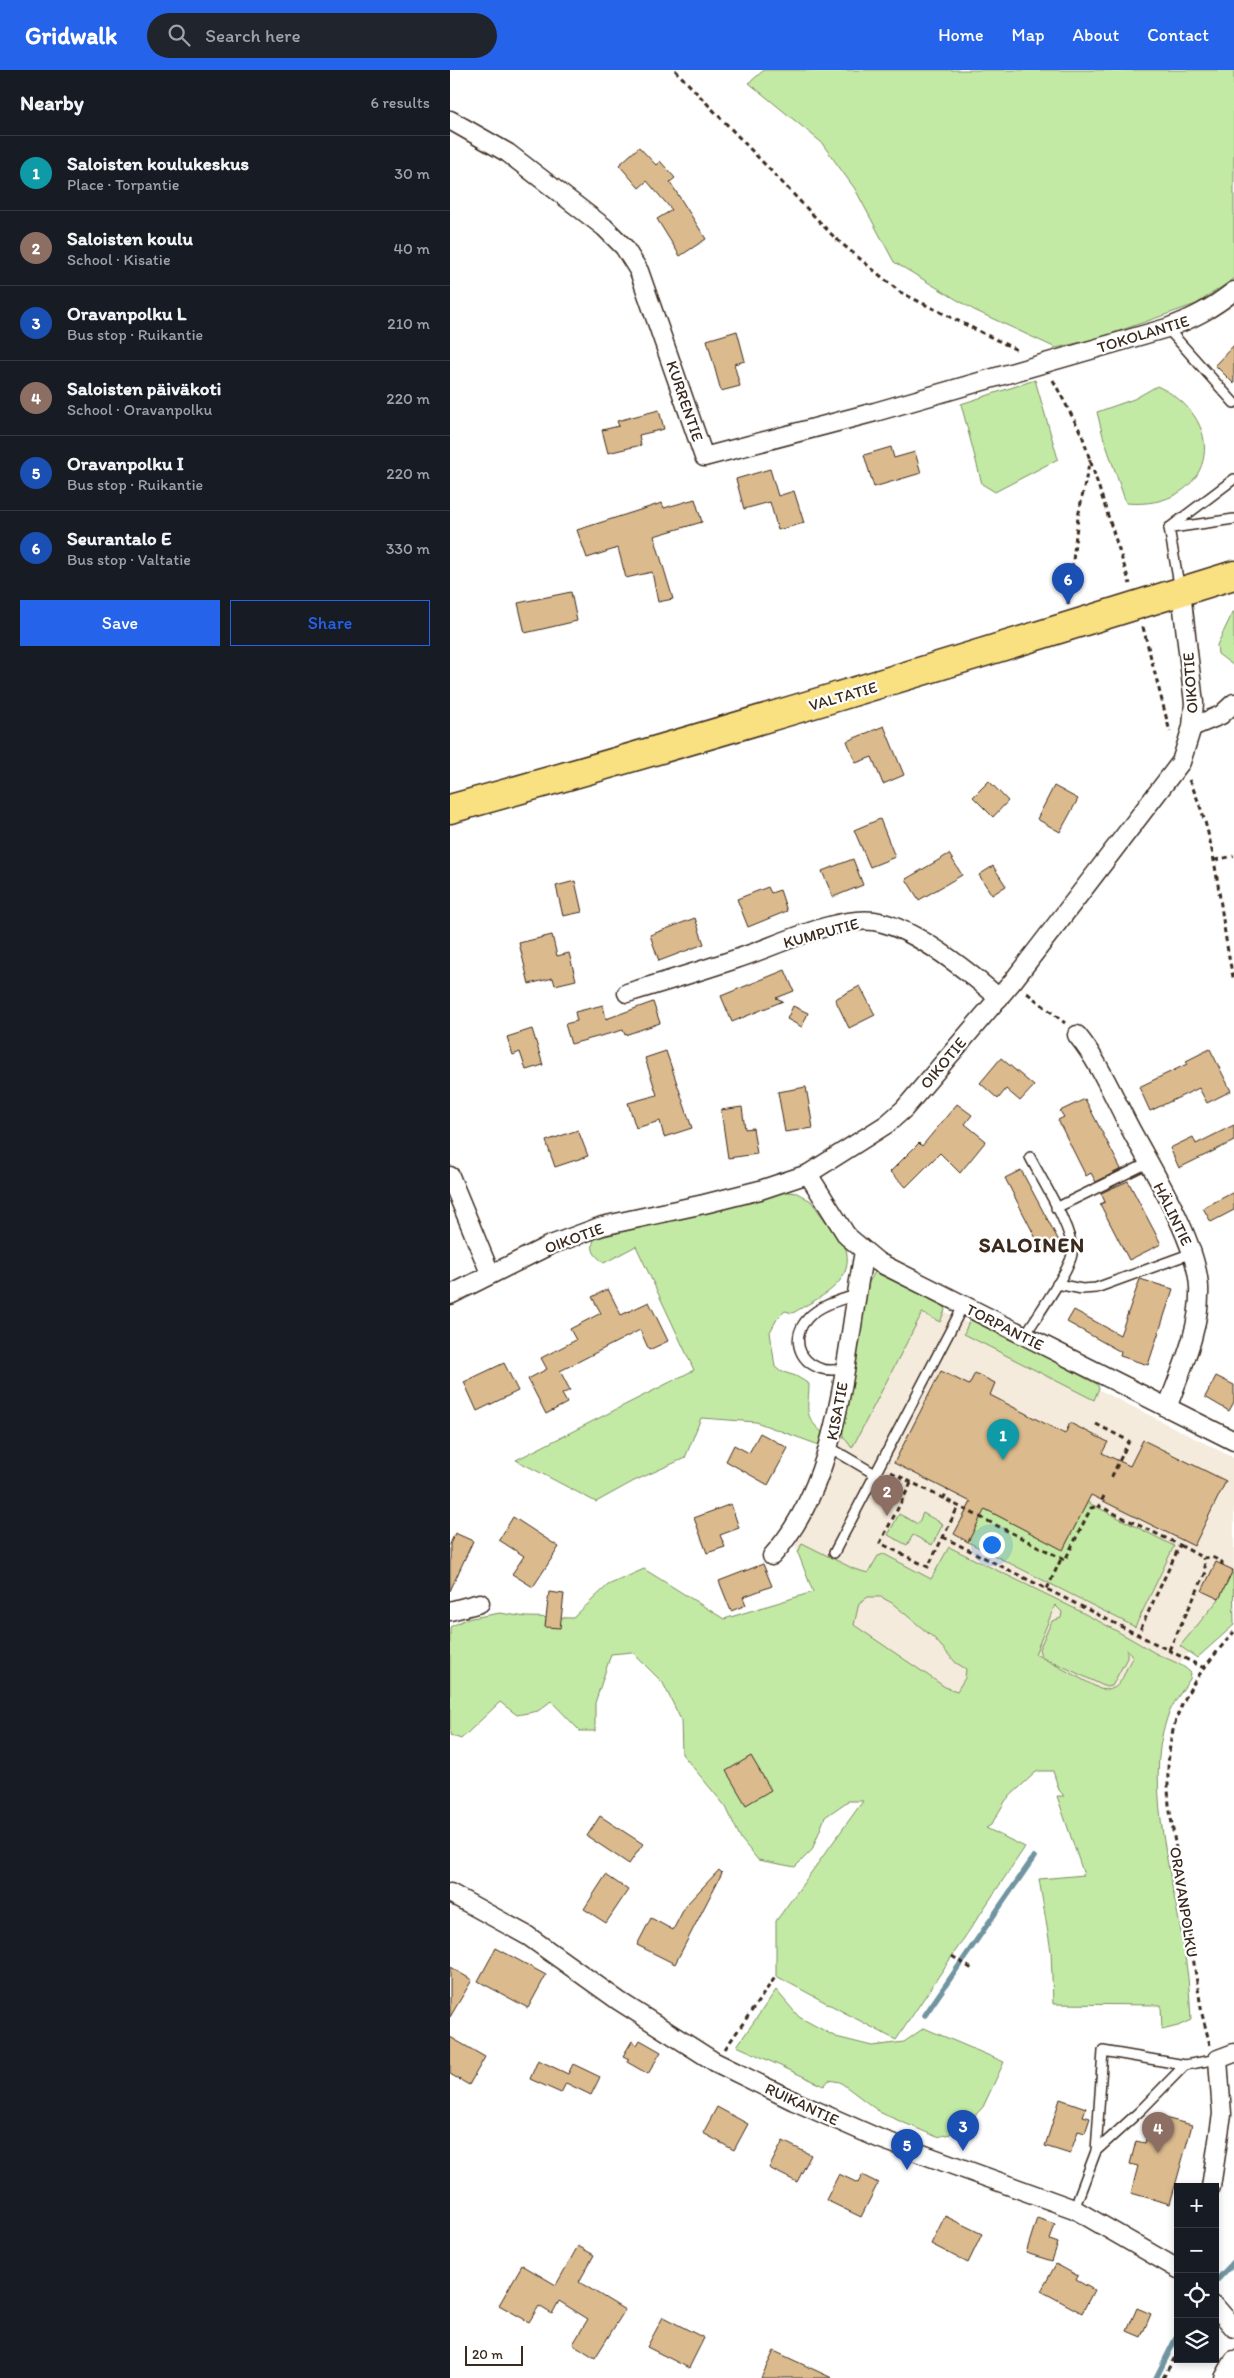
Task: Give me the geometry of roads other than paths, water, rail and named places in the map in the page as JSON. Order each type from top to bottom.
[{"type":"highway","name":"VALTATIE","points":[[450,808],[648,754],[929,671],[1234,575]]},
{"type":"street","name":"KURRENTIE","points":[[450,120],[508,153],[604,227],[624,247],[639,271],[704,457],[1044,364]]},
{"type":"street","name":"TOKOLANTIE","points":[[1044,364],[1167,328],[1204,313],[1234,291]]},
{"type":"street","name":"OIKOTIE","points":[[450,1295],[490,1273],[548,1246],[602,1226],[713,1202],[808,1174],[880,1129],[904,1109],[1013,981],[1180,762],[1192,728],[1194,703],[1181,592]]},
{"type":"street","points":[[1192,728],[1221,715],[1234,703]]},
{"type":"street","name":"KUMPUTIE","points":[[627,993],[737,959],[802,935],[860,921],[874,921],[904,932],[954,964],[999,998]]},
{"type":"street","name":"HÄLINTIE","points":[[1076,1035],[1092,1056],[1148,1162],[1192,1253],[1199,1287],[1196,1320],[1167,1408]]},
{"type":"street","name":"TORPANTIE","points":[[808,1174],[835,1220],[847,1236],[878,1262],[1234,1441]]},
{"type":"street","points":[[450,1176],[490,1273]]},
{"type":"street","name":"KISATIE","points":[[772,1556],[791,1533],[829,1448],[845,1369],[864,1252]]},
{"type":"street","points":[[450,1611],[480,1603]]},
{"type":"street","name":"RUIKANTIE","points":[[450,1892],[528,1936],[627,2006],[715,2062],[802,2105],[878,2138],[1074,2209],[1174,2267]]},
{"type":"street","points":[[1212,2183],[1222,2114],[1226,2056]]},
{"type":"street","points":[[1219,2311],[1234,2328]]},
{"type":"lane","points":[[1167,328],[1234,404]]},
{"type":"lane","points":[[1169,528],[1234,479]]},
{"type":"lane","points":[[1169,528],[1234,519]]},
{"type":"lane","points":[[1169,528],[1181,592]]},
{"type":"lane","points":[[1024,1337],[1072,1259],[1073,1252],[1069,1233],[1030,1157]]},
{"type":"lane","points":[[1056,1208],[1148,1162]]},
{"type":"lane","points":[[1057,1284],[1082,1289],[1096,1288],[1192,1253]]},
{"type":"lane","points":[[845,1369],[823,1370],[815,1366],[800,1351],[797,1344],[798,1334],[802,1326],[815,1311],[856,1295]]},
{"type":"lane","points":[[834,1553],[963,1306]]},
{"type":"lane","points":[[829,1448],[877,1470]]},
{"type":"lane","points":[[1074,2209],[1096,2151],[1103,2051],[1185,2065],[1226,2056]]},
{"type":"lane","points":[[1096,2151],[1141,2110],[1185,2065]]},
{"type":"waterway","points":[[925,2015],[1034,1857]]},
{"type":"waterway","points":[[1219,2278],[1234,2262]]},
{"type":"waterway","points":[[1156,2378],[1174,2342]]},
{"type":"place","name":"Seurantalo E","points":[[1068,604]]},
{"type":"place","name":"Saloisten koulukeskus","points":[[1003,1460]]},
{"type":"place","name":"Saloisten koulu","points":[[887,1516]]},
{"type":"place","name":"Oravanpolku L","points":[[963,2151]]},
{"type":"place","name":"Saloisten päiväkoti","points":[[1158,2153]]},
{"type":"place","name":"Oravanpolku I","points":[[907,2170]]},
{"type":"district","name":"SALOINEN","points":[[1032,1244]]}]
